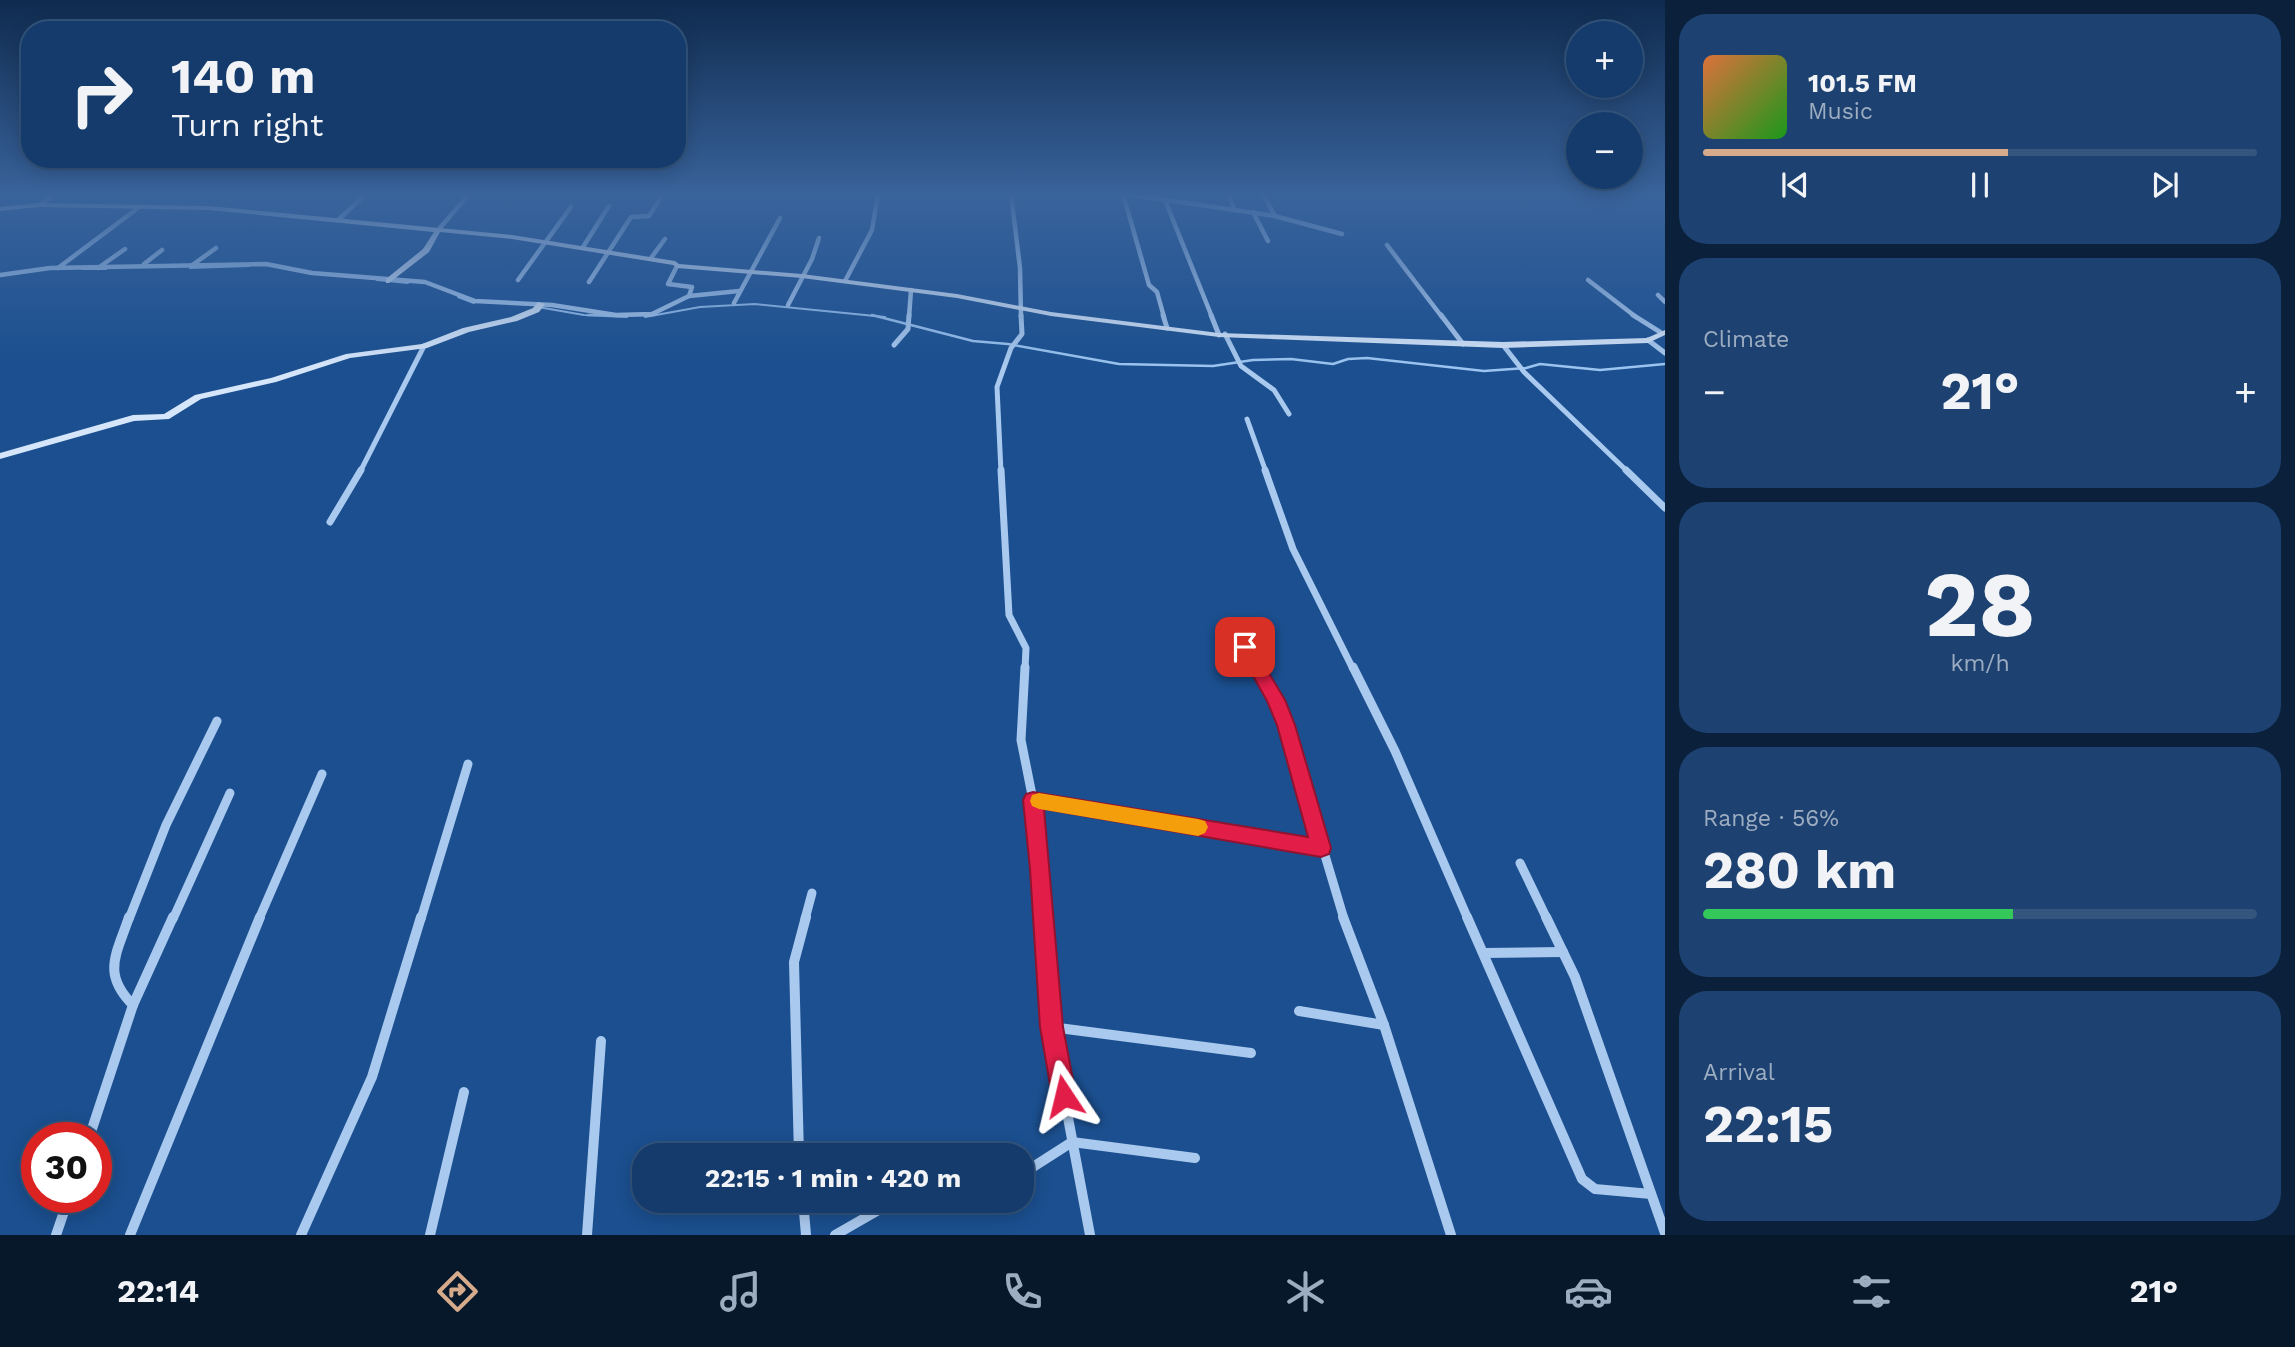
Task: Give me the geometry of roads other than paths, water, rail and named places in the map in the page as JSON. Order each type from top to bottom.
[{"type":"street","points":[[58,268],[80,252]]},
{"type":"street","points":[[98,269],[121,252]]},
{"type":"street","points":[[144,264],[160,252]]},
{"type":"street","points":[[190,267],[211,252]]},
{"type":"street","points":[[389,281],[424,252]]},
{"type":"street","points":[[518,281],[540,252]]},
{"type":"street","points":[[589,282],[610,252],[675,262],[677,266],[845,281],[1222,335],[1503,345],[1648,340],[1663,332]]},
{"type":"street","points":[[651,258],[656,252]]},
{"type":"street","points":[[734,303],[762,252]]},
{"type":"street","points":[[788,305],[814,252]]},
{"type":"street","points":[[845,281],[861,252]]},
{"type":"street","points":[[1017,252],[1022,334],[1014,345],[997,387],[1009,615],[1026,648],[1021,740],[1033,800],[1041,869],[1051,1027],[1090,1235]]},
{"type":"street","points":[[1140,252],[1149,285],[1157,292],[1167,328]]},
{"type":"street","points":[[1185,252],[1222,335],[1237,360],[1241,366],[1274,390],[1289,414]]},
{"type":"street","points":[[1392,252],[1463,344]]},
{"type":"street","points":[[0,275],[58,268],[98,269],[144,264],[190,267],[266,264],[302,272],[425,282],[475,301],[643,315],[660,311],[689,296],[739,291]]},
{"type":"street","points":[[677,266],[668,284],[692,287],[689,296]]},
{"type":"street","points":[[1588,280],[1650,328],[1663,332]]},
{"type":"street","points":[[894,345],[908,329],[911,290]]},
{"type":"street","points":[[1658,295],[1665,302]]},
{"type":"street","points":[[0,456],[125,420],[166,417],[198,397],[273,380],[337,359],[424,346],[466,330],[514,319],[538,307]]},
{"type":"street","points":[[1648,340],[1665,353]]},
{"type":"street","points":[[1503,345],[1522,369],[1665,508]]},
{"type":"street","points":[[330,522],[352,488],[424,346]]},
{"type":"street","points":[[1247,419],[1293,549],[1395,751],[1582,1179],[1595,1189],[1651,1194]]},
{"type":"street","points":[[1245,647],[1276,700],[1286,725],[1335,896],[1384,1025],[1451,1235]]},
{"type":"street","points":[[133,1005],[113,978],[115,959],[142,877],[179,793],[217,720]]},
{"type":"street","points":[[301,1235],[372,1077],[439,867],[455,801],[468,764]]},
{"type":"street","points":[[130,1235],[233,978],[322,774]]},
{"type":"street","points":[[94,1122],[133,1005],[230,793]]},
{"type":"street","points":[[1033,800],[1321,848]]},
{"type":"street","points":[[1520,863],[1575,977],[1665,1233]]},
{"type":"street","points":[[799,1143],[794,962],[812,893]]},
{"type":"street","points":[[1484,953],[1563,952]]},
{"type":"street","points":[[1299,1011],[1384,1025]]},
{"type":"street","points":[[1051,1027],[1251,1053]]},
{"type":"street","points":[[587,1235],[601,1041]]},
{"type":"street","points":[[430,1235],[464,1092]]},
{"type":"street","points":[[1034,1166],[1072,1142],[1195,1158]]},
{"type":"street","points":[[56,1235],[64,1213]]},
{"type":"street","points":[[804,1213],[806,1235]]},
{"type":"street","points":[[835,1235],[873,1213]]},
{"type":"waterway","points":[[190,268],[249,266]]},
{"type":"waterway","points":[[82,269],[106,269]]},
{"type":"waterway","points":[[377,280],[408,283]]},
{"type":"waterway","points":[[458,297],[474,303]]},
{"type":"waterway","points":[[645,317],[700,307],[755,304],[876,316]]},
{"type":"waterway","points":[[538,307],[584,315],[627,317]]},
{"type":"waterway","points":[[588,315],[654,315]]},
{"type":"waterway","points":[[872,315],[876,316]]},
{"type":"waterway","points":[[876,316],[885,317]]},
{"type":"waterway","points":[[876,316],[973,341],[1008,344],[1119,364],[1213,366],[1253,360],[1291,359],[1333,364],[1348,359],[1367,358],[1484,371],[1526,368],[1540,364],[1600,370],[1665,364]]}]
